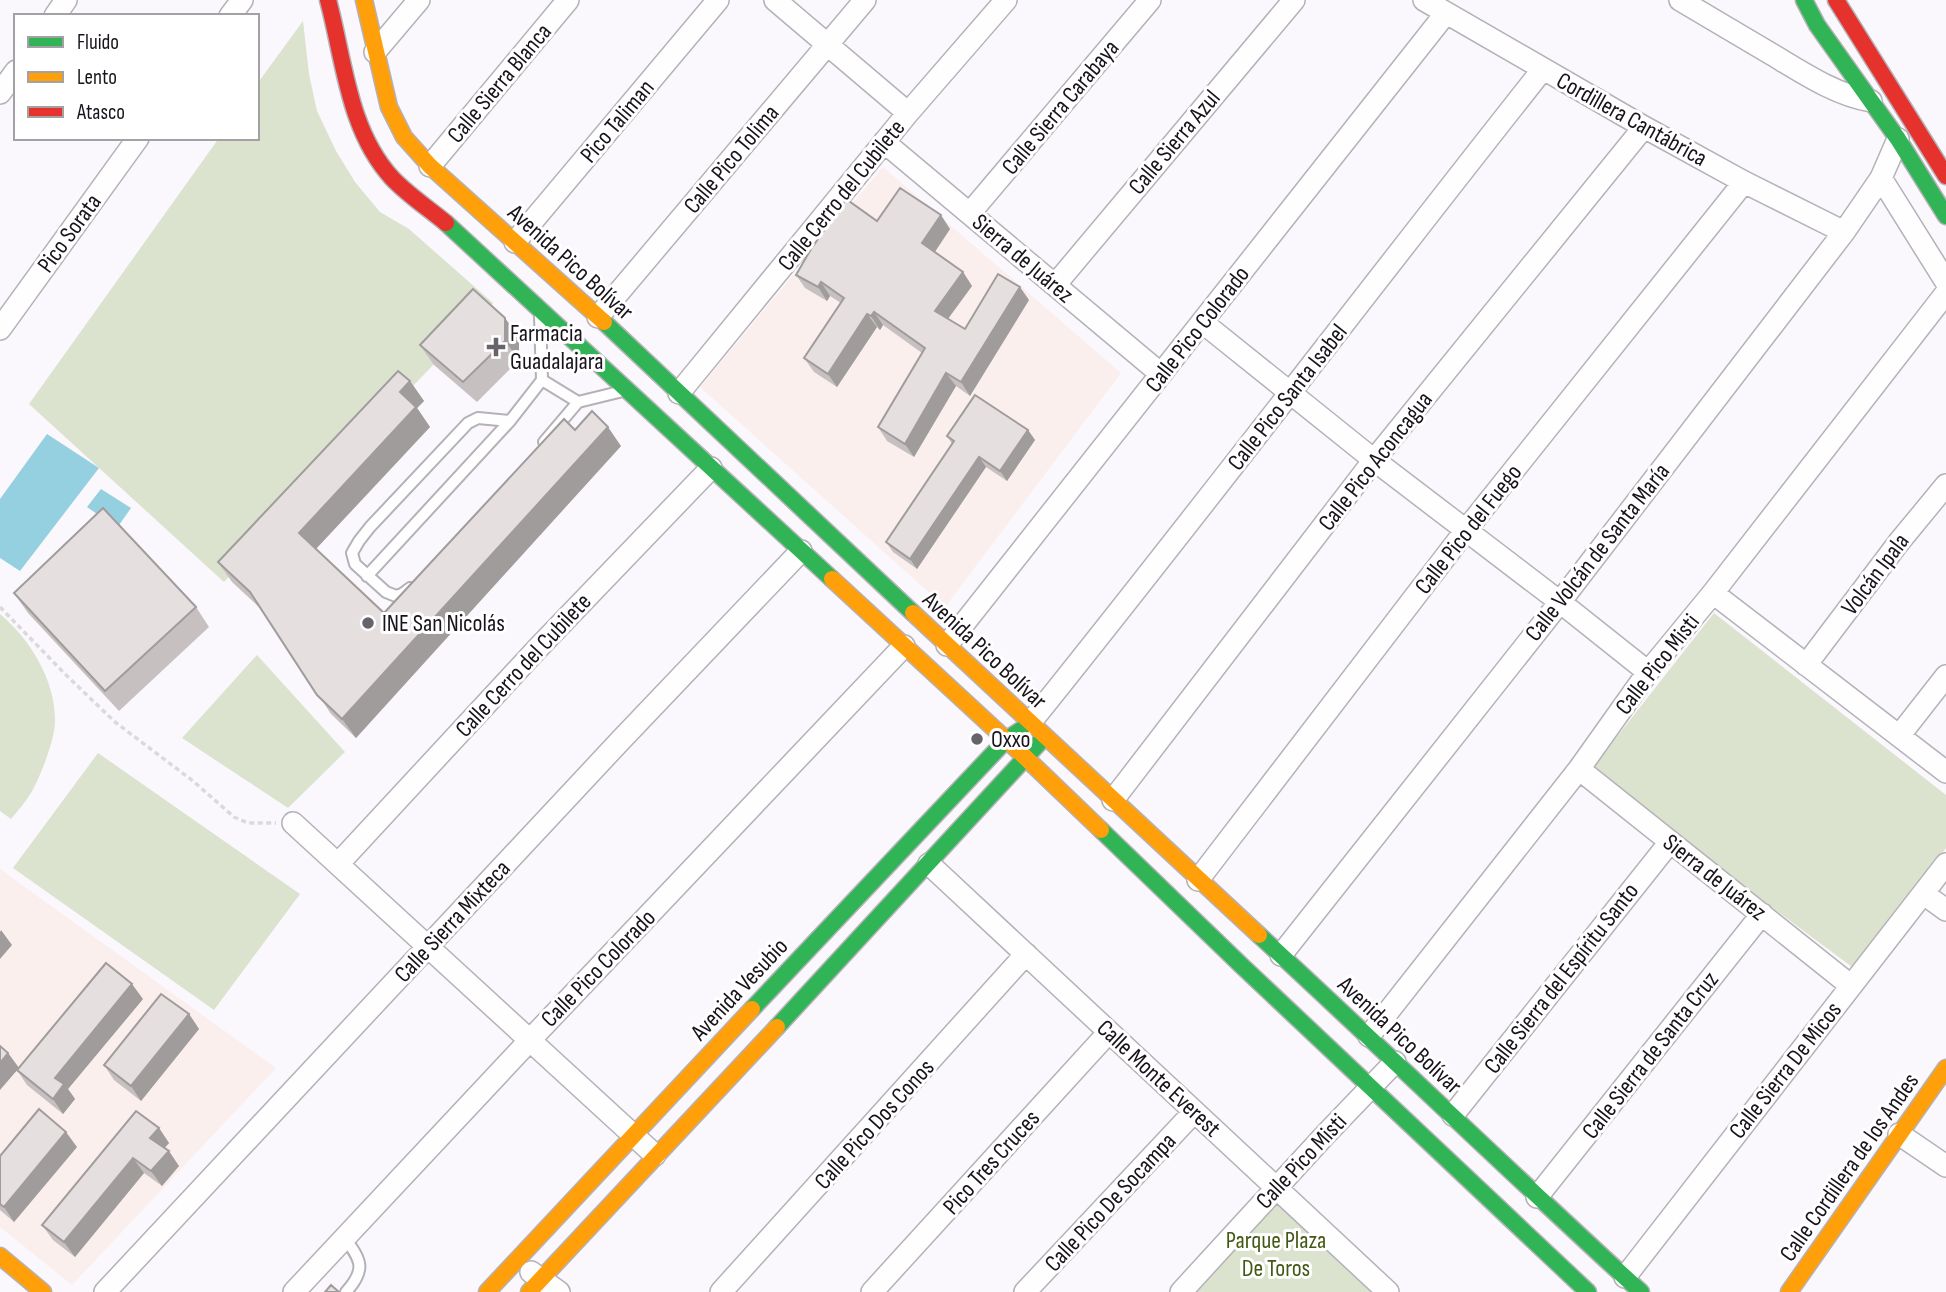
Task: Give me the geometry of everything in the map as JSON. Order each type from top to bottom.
[{"type":"street","points":[[328,0],[351,96],[366,139],[383,166],[400,185],[444,221],[1026,758],[1588,1292]]},
{"type":"street","name":"Avenida Pico Bolívar","points":[[364,0],[386,98],[396,124],[430,166],[598,317],[1641,1292]]},
{"type":"street","points":[[375,52],[419,0]]},
{"type":"street","name":"Calle Sierra Blanca","points":[[430,166],[568,0]]},
{"type":"street","name":"Pico Taliman","points":[[515,242],[718,0]]},
{"type":"street","points":[[775,0],[908,113]]},
{"type":"street","name":"Calle Pico Tolima","points":[[598,317],[865,0]]},
{"type":"street","name":"Calle Cerro del Cubilete","points":[[679,393],[908,113],[1006,0]]},
{"type":"street","name":"Calle Sierra Carabaya","points":[[970,213],[1150,0]]},
{"type":"street","name":"Calle Sierra Azul","points":[[1055,285],[1294,0]]},
{"type":"street","name":"Cordillera Cantábrica","points":[[1424,0],[1644,127],[1744,182],[1844,232]]},
{"type":"street","points":[[1680,0],[1803,73],[1840,91],[1871,101]]},
{"type":"street","points":[[1804,0],[1898,139],[1946,216]]},
{"type":"street","points":[[1836,0],[1946,176]]},
{"type":"street","name":"Calle Pico Colorado","points":[[947,645],[1446,13]]},
{"type":"street","name":"Calle Pico Santa Isabel","points":[[1037,730],[1159,563],[1543,69]]},
{"type":"street","points":[[0,93],[14,74]]},
{"type":"street","name":"Calle Pico Aconcagua","points":[[1113,800],[1374,460],[1644,127]]},
{"type":"street","name":"Calle Volcán de Santa María","points":[[1281,955],[1560,601],[1844,232],[1881,178],[1898,139]]},
{"type":"street","name":"Pico Sorata","points":[[0,329],[137,140]]},
{"type":"street","name":"Sierra de Juárez","points":[[884,142],[1161,374]]},
{"type":"street","points":[[1881,178],[1946,282]]},
{"type":"street","name":"Calle Pico del Fuego","points":[[1198,880],[1466,530],[1744,182]]},
{"type":"street","name":"Calle Pico Misti","points":[[1369,1036],[1579,769],[1648,672],[1713,593],[1946,293]]},
{"type":"street","points":[[1202,322],[1374,460],[1560,601],[1648,672]]},
{"type":"street","name":"Calle Cerro del Cubilete","points":[[338,864],[538,648],[710,468]]},
{"type":"street","name":"Volcán Ipala","points":[[1806,665],[1899,542],[1946,485]]},
{"type":"street","name":"Calle Sierra Mixteca","points":[[105,1292],[801,551]]},
{"type":"street","points":[[1713,593],[1946,772]]},
{"type":"street","name":"Calle Pico Colorado","points":[[294,1292],[904,646]]},
{"type":"street","points":[[1899,736],[1946,676]]},
{"type":"street","points":[[535,1286],[1026,758],[1037,730]]},
{"type":"street","name":"Avenida Vesubio","points":[[487,1292],[1006,740],[1037,730]]},
{"type":"street","name":"Sierra de Juárez","points":[[1579,769],[1850,985]]},
{"type":"street","points":[[293,823],[655,1156]]},
{"type":"street","name":"Calle Sierra del Espíritu Santo","points":[[1453,1115],[1670,842]]},
{"type":"street","name":"Calle Monte Everest","points":[[929,864],[1388,1292]]},
{"type":"street","name":"Calle Sierra De Micos","points":[[1625,1277],[1946,864]]},
{"type":"street","points":[[1924,894],[1946,910]]},
{"type":"street","name":"Calle Sierra de Santa Cruz","points":[[1537,1197],[1762,914]]},
{"type":"street","name":"Calle Pico Dos Conos","points":[[721,1292],[1026,954]]},
{"type":"street","name":"Pico Tres Cruces","points":[[872,1292],[1109,1032]]},
{"type":"street","name":"Calle Pico Misti","points":[[1181,1292],[1395,1062]]},
{"type":"street","name":"Calle Cordillera de los Andes","points":[[1789,1292],[1946,1068]]},
{"type":"street","name":"Calle Pico De Socampa","points":[[1025,1292],[1194,1112]]},
{"type":"street","points":[[1899,1134],[1946,1166]]},
{"type":"street","points":[[0,1256],[43,1292]]},
{"type":"street","points":[[515,1261],[535,1286],[559,1292]]},
{"type":"lane","points":[[367,576],[510,421],[541,380],[540,310]]},
{"type":"lane","points":[[541,380],[578,402]]},
{"type":"lane","points":[[533,453],[578,402],[626,390]]},
{"type":"lane","points":[[422,575],[402,594],[396,596],[386,592],[367,576],[355,564],[352,553],[370,527],[468,423],[478,418],[510,421]]},
{"type":"lane","points":[[344,1237],[357,1255],[360,1267],[358,1278],[346,1292]]},
{"type":"path","points":[[0,607],[115,722],[193,781],[234,817],[248,823],[293,823]]},
{"type":"shaded area","points":[[883,167],[1121,373],[945,607],[700,387]]},
{"type":"shaded area","points":[[0,869],[276,1068],[72,1285],[0,1227]]},
{"type":"green space","points":[[303,21],[309,74],[317,111],[336,151],[355,182],[380,212],[409,229],[493,303],[224,582],[29,404],[218,140],[259,140],[259,81]]},
{"type":"green space","points":[[1714,613],[1946,795],[1946,848],[1852,967],[1590,771]]},
{"type":"green space","points":[[0,614],[31,648],[39,662],[51,691],[55,722],[50,748],[39,778],[11,819],[0,811]]},
{"type":"green space","points":[[257,655],[345,752],[288,808],[182,738]]},
{"type":"green space","points":[[98,753],[300,894],[214,1010],[13,868]]},
{"type":"green space","name":"Parque Plaza De Toros","points":[[1274,1197],[1374,1292],[1183,1292]]},
{"type":"water","points":[[47,434],[99,468],[20,571],[0,558],[0,499]]},
{"type":"water","points":[[101,489],[131,508],[117,528],[87,507]]},
{"type":"building","points":[[900,188],[941,215],[922,243],[963,272],[935,311],[965,329],[998,274],[1020,287],[961,382],[946,373],[905,444],[878,427],[925,348],[874,312],[871,316],[867,314],[828,374],[804,358],[844,298],[821,282],[818,287],[796,275],[846,199],[877,221]]},
{"type":"building","points":[[473,289],[505,318],[505,341],[463,382],[420,345]]},
{"type":"building","points":[[398,371],[410,381],[400,392],[416,407],[299,533],[384,613],[564,419],[575,430],[592,411],[608,427],[342,719],[317,695],[250,592],[218,562]]},
{"type":"building","points":[[975,395],[1028,430],[1000,471],[979,457],[910,559],[886,542],[954,441],[947,436]]},
{"type":"building","points":[[103,508],[196,607],[105,691],[14,593]]},
{"type":"building","points":[[106,963],[132,984],[55,1078],[64,1084],[53,1099],[17,1070]]},
{"type":"building","points":[[161,994],[189,1014],[131,1086],[104,1065]]},
{"type":"building","points":[[0,1046],[8,1053],[0,1063]]},
{"type":"building","points":[[39,1109],[66,1132],[4,1207],[0,1204],[0,1156]]},
{"type":"building","points":[[136,1111],[159,1128],[150,1138],[169,1151],[151,1171],[133,1158],[64,1242],[42,1225]]},
{"type":"building","points":[[331,1285],[339,1292],[325,1292]]},
{"type":"traffic: fast","points":[[1804,0],[1817,25],[1898,139],[1946,216]]},
{"type":"traffic: fast","points":[[446,223],[832,579]]},
{"type":"traffic: fast","points":[[604,322],[913,613]]},
{"type":"traffic: fast","points":[[752,1009],[1006,740],[1021,730]]},
{"type":"traffic: fast","points":[[777,1027],[1039,743]]},
{"type":"traffic: fast","points":[[1101,830],[1588,1292]]},
{"type":"traffic: fast","points":[[1259,935],[1641,1292]]},
{"type":"traffic: slow","points":[[364,0],[389,107],[404,137],[430,166],[604,322]]},
{"type":"traffic: slow","points":[[832,579],[1101,830]]},
{"type":"traffic: slow","points":[[913,613],[1259,935]]},
{"type":"traffic: slow","points":[[487,1292],[752,1009]]},
{"type":"traffic: slow","points":[[529,1292],[777,1027]]},
{"type":"traffic: slow","points":[[1789,1292],[1946,1068]]},
{"type":"traffic: slow","points":[[0,1256],[43,1292]]},
{"type":"traffic: jam","points":[[328,0],[357,116],[377,159],[411,196],[446,223]]},
{"type":"traffic: jam","points":[[1836,0],[1946,176]]},
{"type":"place","name":"Farmacia Guadalajara","points":[[496,347]]},
{"type":"place","name":"INE San Nicolás","points":[[368,623]]},
{"type":"place","name":"Oxxo","points":[[977,739]]}]
